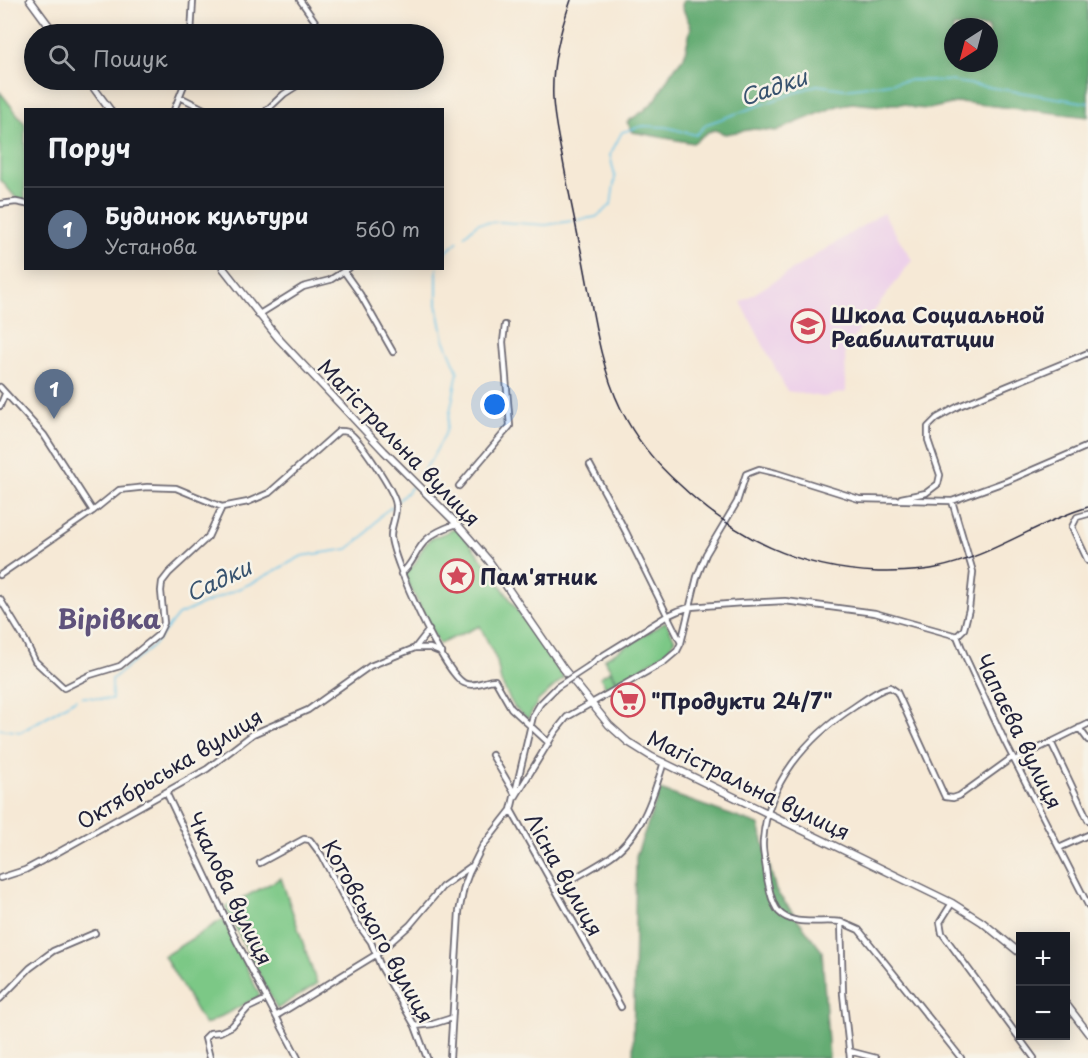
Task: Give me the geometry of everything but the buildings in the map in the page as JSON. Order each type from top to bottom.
[{"type":"main road","points":[[30,0],[48,24]]},
{"type":"main road","points":[[95,90],[109,108]]},
{"type":"main road","name":"Магістральна вулиця","points":[[224,270],[258,315],[330,394],[458,524],[489,561],[589,703],[628,742],[664,762],[952,903],[1016,950]]},
{"type":"main road","points":[[1070,1010],[1088,1033]]},
{"type":"street","points":[[192,24],[193,0]]},
{"type":"street","points":[[300,0],[317,24]]},
{"type":"street","points":[[175,108],[183,90]]},
{"type":"street","points":[[269,108],[290,90]]},
{"type":"street","points":[[180,98],[202,108]]},
{"type":"street","points":[[0,204],[24,204]]},
{"type":"street","points":[[258,315],[303,287],[330,280],[348,270]]},
{"type":"street","points":[[345,273],[360,294],[393,352]]},
{"type":"street","points":[[459,486],[510,426],[504,359],[505,325]]},
{"type":"street","points":[[894,500],[926,493],[938,484],[940,475],[928,440],[928,427],[937,418],[959,406],[1088,353]]},
{"type":"street","points":[[0,387],[45,435],[93,511]]},
{"type":"street","points":[[0,406],[5,394]]},
{"type":"street","points":[[0,575],[93,511],[118,490],[147,487],[176,488],[222,507],[258,499],[269,493],[339,431],[348,432],[380,472],[396,503],[391,536],[401,574],[447,665],[458,679],[466,684],[473,685],[495,680],[511,708],[549,743]]},
{"type":"street","points":[[516,796],[567,717],[664,662],[677,651],[681,644],[697,577],[706,554],[737,502],[746,474],[759,469],[859,499],[952,501],[1007,481],[1088,446]]},
{"type":"street","points":[[590,465],[681,644]]},
{"type":"street","name":"Чапаєва вулиця","points":[[952,501],[973,572],[969,609],[964,629],[957,636]]},
{"type":"street","points":[[0,599],[35,661],[64,688],[90,675],[120,666],[158,635],[164,623],[162,582],[208,537],[222,507]]},
{"type":"street","points":[[1088,514],[1077,517],[1072,527],[1088,561]]},
{"type":"street","points":[[401,574],[413,562],[429,537],[458,524]]},
{"type":"street","name":"Чапаєва вулиця","points":[[516,796],[530,727],[540,704],[557,687],[667,615],[690,607],[785,601],[875,613],[957,636]]},
{"type":"street","points":[[415,648],[429,630]]},
{"type":"street","name":"Чапаєва вулиця","points":[[957,636],[1014,758],[1088,905]]},
{"type":"street","points":[[415,648],[430,648],[442,653]]},
{"type":"street","name":"Октябрьська вулиця","points":[[0,878],[25,870],[55,855],[207,769],[253,734],[308,710],[370,666],[415,648]]},
{"type":"street","points":[[961,1058],[859,930],[841,922],[792,920],[778,911],[768,885],[762,843],[768,812],[782,778],[819,732],[882,689],[890,687],[897,692],[945,797],[959,796],[1014,758],[1088,724]]},
{"type":"street","points":[[1079,728],[1088,740]]},
{"type":"street","points":[[1051,742],[1088,820]]},
{"type":"street","name":"Лісна вулиця","points":[[492,755],[516,796],[511,810],[621,1007]]},
{"type":"street","points":[[555,890],[612,856],[625,845],[643,819],[664,762]]},
{"type":"street","name":"Чкалова вулиця","points":[[166,792],[201,870],[298,1058]]},
{"type":"street","points":[[450,1058],[459,912],[464,887],[472,866],[487,840],[511,810]]},
{"type":"street","points":[[1059,848],[1088,835]]},
{"type":"street","name":"Котовського вулиця","points":[[260,863],[304,838],[310,840],[322,856],[357,923],[377,954],[381,967],[416,1026],[427,1058]]},
{"type":"street","points":[[276,1016],[377,954],[410,925],[442,887],[472,866]]},
{"type":"street","points":[[952,903],[940,922],[942,933],[1034,1058]]},
{"type":"street","points":[[841,922],[843,994],[850,1058]]},
{"type":"street","points":[[0,999],[30,968],[53,951],[96,933]]},
{"type":"street","name":"Чкалова вулиця","points":[[210,1058],[205,1038],[210,1033],[220,1032],[232,1026],[248,1008],[267,999]]},
{"type":"street","points":[[416,1026],[452,1018]]},
{"type":"street","points":[[849,1051],[876,1058]]},
{"type":"shaded area","name":"Школа Социальной Реабилитатции","points":[[883,213],[912,260],[845,350],[846,392],[823,397],[787,391],[741,302]]},
{"type":"green space","points":[[683,0],[1088,0],[1088,117],[960,102],[929,109],[914,108],[903,104],[882,106],[852,103],[837,106],[776,131],[754,129],[725,134],[715,130],[708,132],[693,143],[633,132],[627,122],[656,99],[671,73],[684,57],[691,27],[682,7]]},
{"type":"green space","points":[[0,92],[24,123],[24,201],[16,198],[0,179]]},
{"type":"green space","points":[[457,528],[486,564],[564,678],[538,701],[528,719],[514,707],[501,682],[497,661],[480,626],[439,644],[405,577],[405,573],[415,564],[430,539]]},
{"type":"green space","points":[[666,622],[675,640],[665,653],[619,683],[604,659]]},
{"type":"green space","points":[[610,671],[616,681],[606,687],[600,677]]},
{"type":"green space","points":[[660,790],[759,825],[776,891],[822,951],[829,1058],[633,1058],[636,856]]},
{"type":"green space","points":[[281,878],[317,984],[277,1009],[225,907]]},
{"type":"green space","points":[[223,919],[260,996],[205,1025],[164,956]]},
{"type":"waterway","name":"Садки","points":[[578,220],[596,217],[611,205],[615,177],[610,155],[622,132],[643,126],[666,127],[696,135],[707,124],[817,85],[845,89],[912,80],[950,81],[1088,103]]},
{"type":"waterway","name":"Садки","points":[[465,235],[478,223],[546,225],[571,221]]},
{"type":"waterway","name":"Садки","points":[[444,254],[458,241]]},
{"type":"waterway","name":"Садки","points":[[418,478],[446,432],[458,372],[444,339],[437,304],[437,270]]},
{"type":"waterway","name":"Садки","points":[[399,500],[413,486]]},
{"type":"waterway","name":"Садки","points":[[82,697],[112,699],[112,679],[152,647],[178,615],[254,582],[302,556],[348,549],[365,535],[382,514],[393,506]]},
{"type":"waterway","name":"Садки","points":[[0,729],[21,732],[76,699]]},
{"type":"railway","points":[[571,0],[555,61],[554,107],[558,138],[598,336],[607,374],[621,409],[647,450],[671,477],[724,521],[771,548],[822,565],[849,570],[900,572],[936,568],[955,563],[1050,521],[1088,507]]},
{"type":"place","name":"Школа Социальной Реабилитатции","points":[[808,326]]},
{"type":"place","name":"Будинок культури","points":[[54,419]]},
{"type":"place","name":"Пам'ятник","points":[[457,576]]},
{"type":"place","name":"\"Продукти 24/7\"","points":[[628,700]]},
{"type":"district","name":"Вірівка","points":[[109,617]]}]
